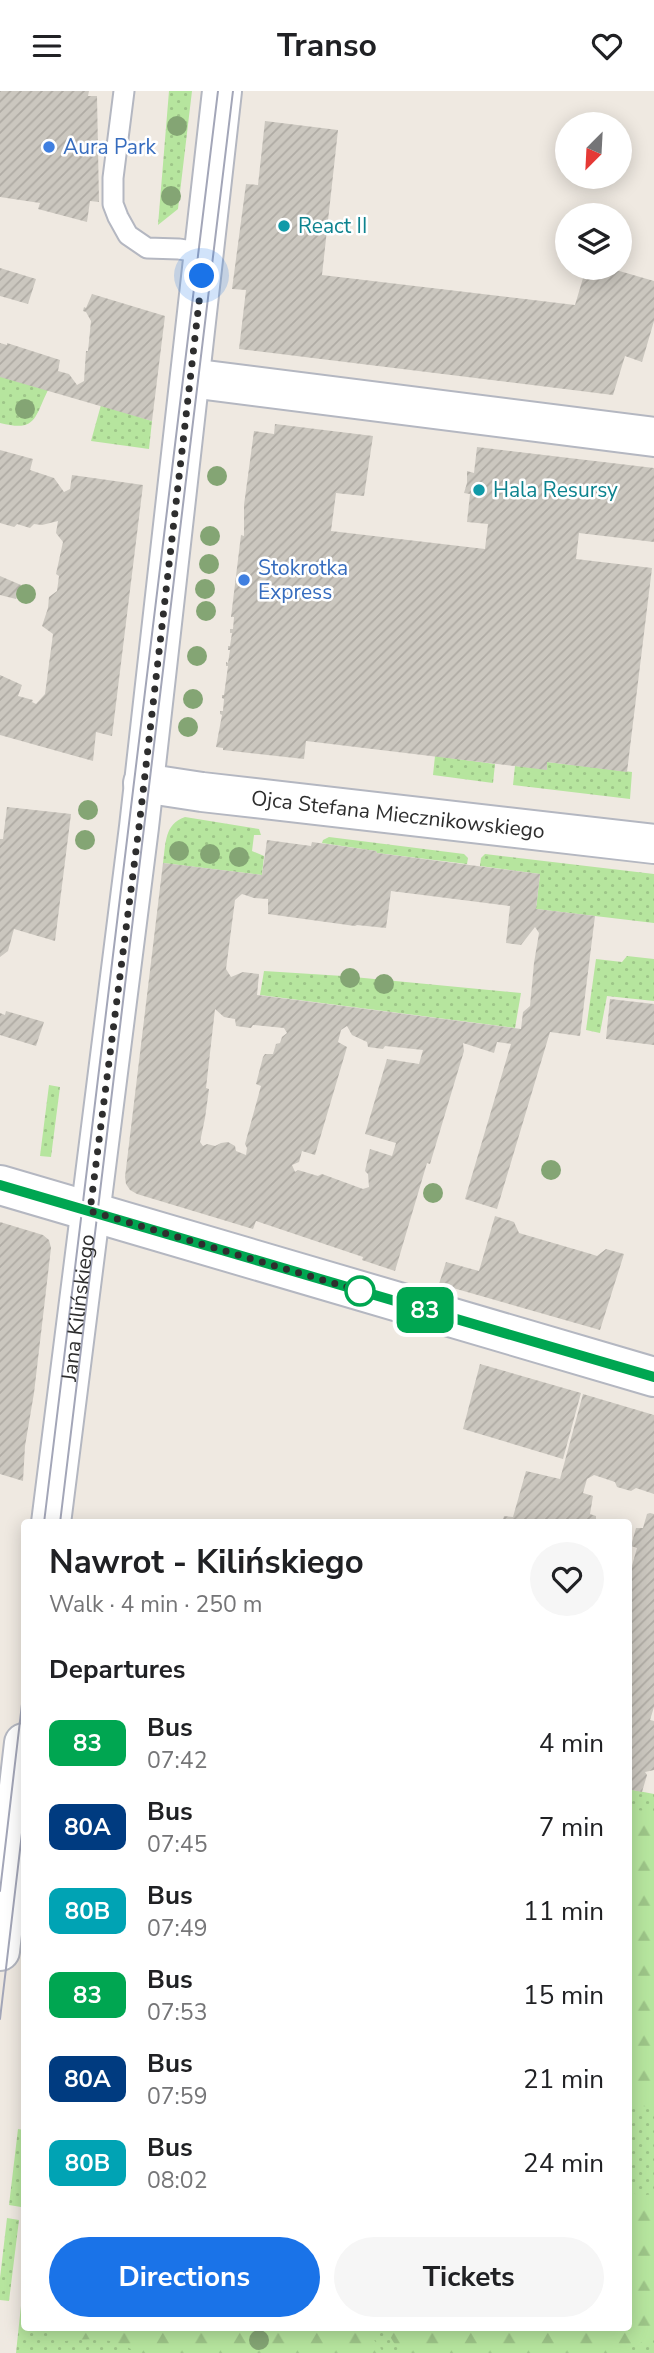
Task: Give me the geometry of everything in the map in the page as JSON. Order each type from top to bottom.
[{"type":"street","name":"Jana Kilińskiego","points":[[52,1519],[143,783],[222,91]]},
{"type":"street","points":[[190,378],[654,437]]},
{"type":"street","name":"Ojca Stefana Miecznikowskiego","points":[[143,783],[654,844]]},
{"type":"street","points":[[0,1185],[654,1377]]},
{"type":"street","points":[[0,1951],[21,1770]]},
{"type":"lane","points":[[124,91],[113,178],[113,204],[118,217],[128,235],[147,249],[179,249],[205,253]]},
{"type":"green space","points":[[169,91],[192,91],[178,209],[158,225]]},
{"type":"green space","points":[[0,376],[48,390],[32,421],[21,426],[0,423]]},
{"type":"green space","points":[[101,405],[152,421],[149,449],[91,441]]},
{"type":"green space","points":[[435,756],[495,764],[493,783],[433,775]]},
{"type":"green space","points":[[547,762],[632,772],[630,799],[513,785],[515,766],[547,769]]},
{"type":"green space","points":[[185,817],[259,829],[261,835],[254,835],[252,851],[264,856],[262,875],[163,863],[170,830],[173,824]]},
{"type":"green space","points":[[329,837],[464,854],[468,858],[467,864],[322,843]]},
{"type":"green space","points":[[485,854],[654,874],[654,923],[536,909],[540,874],[480,866],[481,858]]},
{"type":"green space","points":[[627,956],[654,959],[654,1001],[607,996],[600,1033],[586,1030],[596,959],[622,962]]},
{"type":"green space","points":[[264,971],[521,993],[515,1028],[260,995]]},
{"type":"green space","points":[[49,1085],[60,1087],[51,1157],[40,1156]]},
{"type":"green space","points":[[632,1790],[654,1794],[654,2353],[16,2353],[21,2306],[21,2331],[632,2331]]},
{"type":"green space","points":[[632,1809],[654,1812],[654,2109],[632,2103]]},
{"type":"green space","points":[[18,2129],[21,2130],[21,2207],[9,2205]]},
{"type":"green space","points":[[632,2190],[637,2196],[654,2194],[654,2338],[613,2353],[403,2353],[387,2331],[632,2331]]},
{"type":"green space","points":[[7,2218],[19,2220],[9,2301],[0,2300]]},
{"type":"green space","points":[[46,2331],[367,2331],[384,2353],[137,2353],[109,2341],[89,2339],[58,2342]]},
{"type":"building","name":"Aura Park","points":[[0,91],[89,91],[88,96],[97,96],[99,202],[90,201],[87,222],[38,209],[40,203],[0,197]]},
{"type":"building","name":"React II","points":[[265,121],[338,130],[322,275],[575,305],[582,280],[632,280],[632,275],[654,281],[654,321],[642,362],[625,356],[613,395],[239,349],[246,290],[232,289],[246,184],[258,185]]},
{"type":"building","points":[[0,268],[36,279],[28,304],[0,296]]},
{"type":"building","points":[[92,294],[165,316],[152,421],[0,377],[0,343],[7,343],[60,360],[58,371],[69,374],[77,385],[84,381],[91,321],[83,311]]},
{"type":"building","points":[[275,424],[373,436],[364,496],[336,493],[331,531],[485,549],[488,524],[467,522],[470,494],[464,493],[467,471],[474,473],[477,447],[654,468],[654,542],[579,533],[576,559],[652,568],[627,772],[547,762],[547,770],[306,741],[304,759],[216,747],[222,715],[220,711],[223,711],[222,695],[230,650],[230,629],[233,629],[234,617],[231,617],[241,535],[244,536],[244,505],[254,431],[274,434]]},
{"type":"building","points":[[0,450],[33,459],[30,470],[54,478],[64,492],[70,489],[72,475],[143,485],[112,736],[96,732],[93,761],[0,735],[0,675],[22,685],[18,696],[33,700],[36,704],[45,694],[53,634],[42,626],[49,597],[57,591],[59,576],[56,574],[63,542],[56,533],[58,521],[34,524],[30,528],[0,523]]},
{"type":"building","points":[[0,576],[21,585],[16,599],[0,595]]},
{"type":"building","points":[[7,807],[71,814],[55,941],[14,929],[8,951],[0,957],[0,839],[3,839]]},
{"type":"building","points":[[267,840],[311,846],[312,842],[540,874],[536,909],[595,916],[580,1036],[550,1032],[497,1209],[465,1199],[511,1044],[497,1042],[494,1053],[463,1043],[464,1051],[395,1271],[362,1260],[363,1257],[256,1221],[253,1229],[137,1194],[126,1184],[163,863],[262,875]],"holes":[[[391,891],[510,906],[506,943],[521,945],[535,927],[539,933],[530,1006],[523,1012],[521,1029],[257,995],[259,974],[243,972],[231,977],[226,969],[235,900],[242,894],[268,899],[268,914],[386,928]],[[215,1009],[224,1017],[235,1019],[236,1026],[284,1028],[287,1033],[280,1043],[276,1044],[273,1054],[265,1054],[263,1057],[256,1084],[261,1086],[245,1144],[246,1155],[236,1151],[235,1146],[228,1142],[215,1146],[203,1146],[200,1142],[209,1089],[206,1088]],[[347,1026],[352,1035],[367,1042],[368,1047],[423,1050],[419,1064],[387,1059],[365,1134],[396,1143],[392,1156],[370,1149],[365,1171],[368,1174],[369,1187],[363,1189],[322,1174],[318,1176],[298,1170],[295,1172],[292,1165],[299,1162],[302,1151],[315,1155],[347,1047],[338,1042],[341,1030]]]},
{"type":"building","points":[[610,999],[654,1004],[654,1045],[606,1039]]},
{"type":"building","points":[[6,1011],[44,1022],[36,1046],[0,1035],[0,1013],[5,1015]]},
{"type":"building","points":[[495,1216],[514,1222],[519,1233],[597,1256],[606,1249],[624,1254],[600,1330],[439,1284],[446,1262],[479,1271]]},
{"type":"building","points":[[0,1222],[43,1235],[49,1240],[51,1248],[25,1446],[23,1481],[0,1474]]},
{"type":"building","points":[[480,1364],[581,1393],[563,1459],[463,1429]]},
{"type":"building","points":[[583,1394],[654,1415],[654,1494],[636,1488],[631,1491],[617,1487],[615,1482],[594,1475],[587,1479],[583,1493],[593,1496],[590,1514],[596,1516],[596,1519],[503,1519],[504,1516],[513,1517],[526,1471],[560,1479]]},
{"type":"building","points":[[647,1514],[654,1514],[654,1707],[650,1720],[654,1721],[654,1770],[645,1772],[647,1775],[642,1792],[632,1790],[632,1566],[637,1548],[632,1546],[632,1542],[636,1528],[643,1528]]},
{"type":"tram line","points":[[44,1519],[218,91]]},
{"type":"tram line","points":[[60,1519],[233,91]]},
{"type":"tram line","points":[[0,1891],[21,1712]]},
{"type":"tram line","points":[[0,2019],[21,1841]]},
{"type":"bus line","name":"83","points":[[0,1185],[654,1377]]},
{"type":"place","name":"Aura Park","points":[[49,147]]},
{"type":"place","name":"React II","points":[[284,226]]},
{"type":"place","name":"Hala Resursy","points":[[479,490]]},
{"type":"place","name":"Stokrotka Express","points":[[244,580]]},
{"type":"route","points":[[202,276],[139,827],[90,1211],[360,1291]]}]
